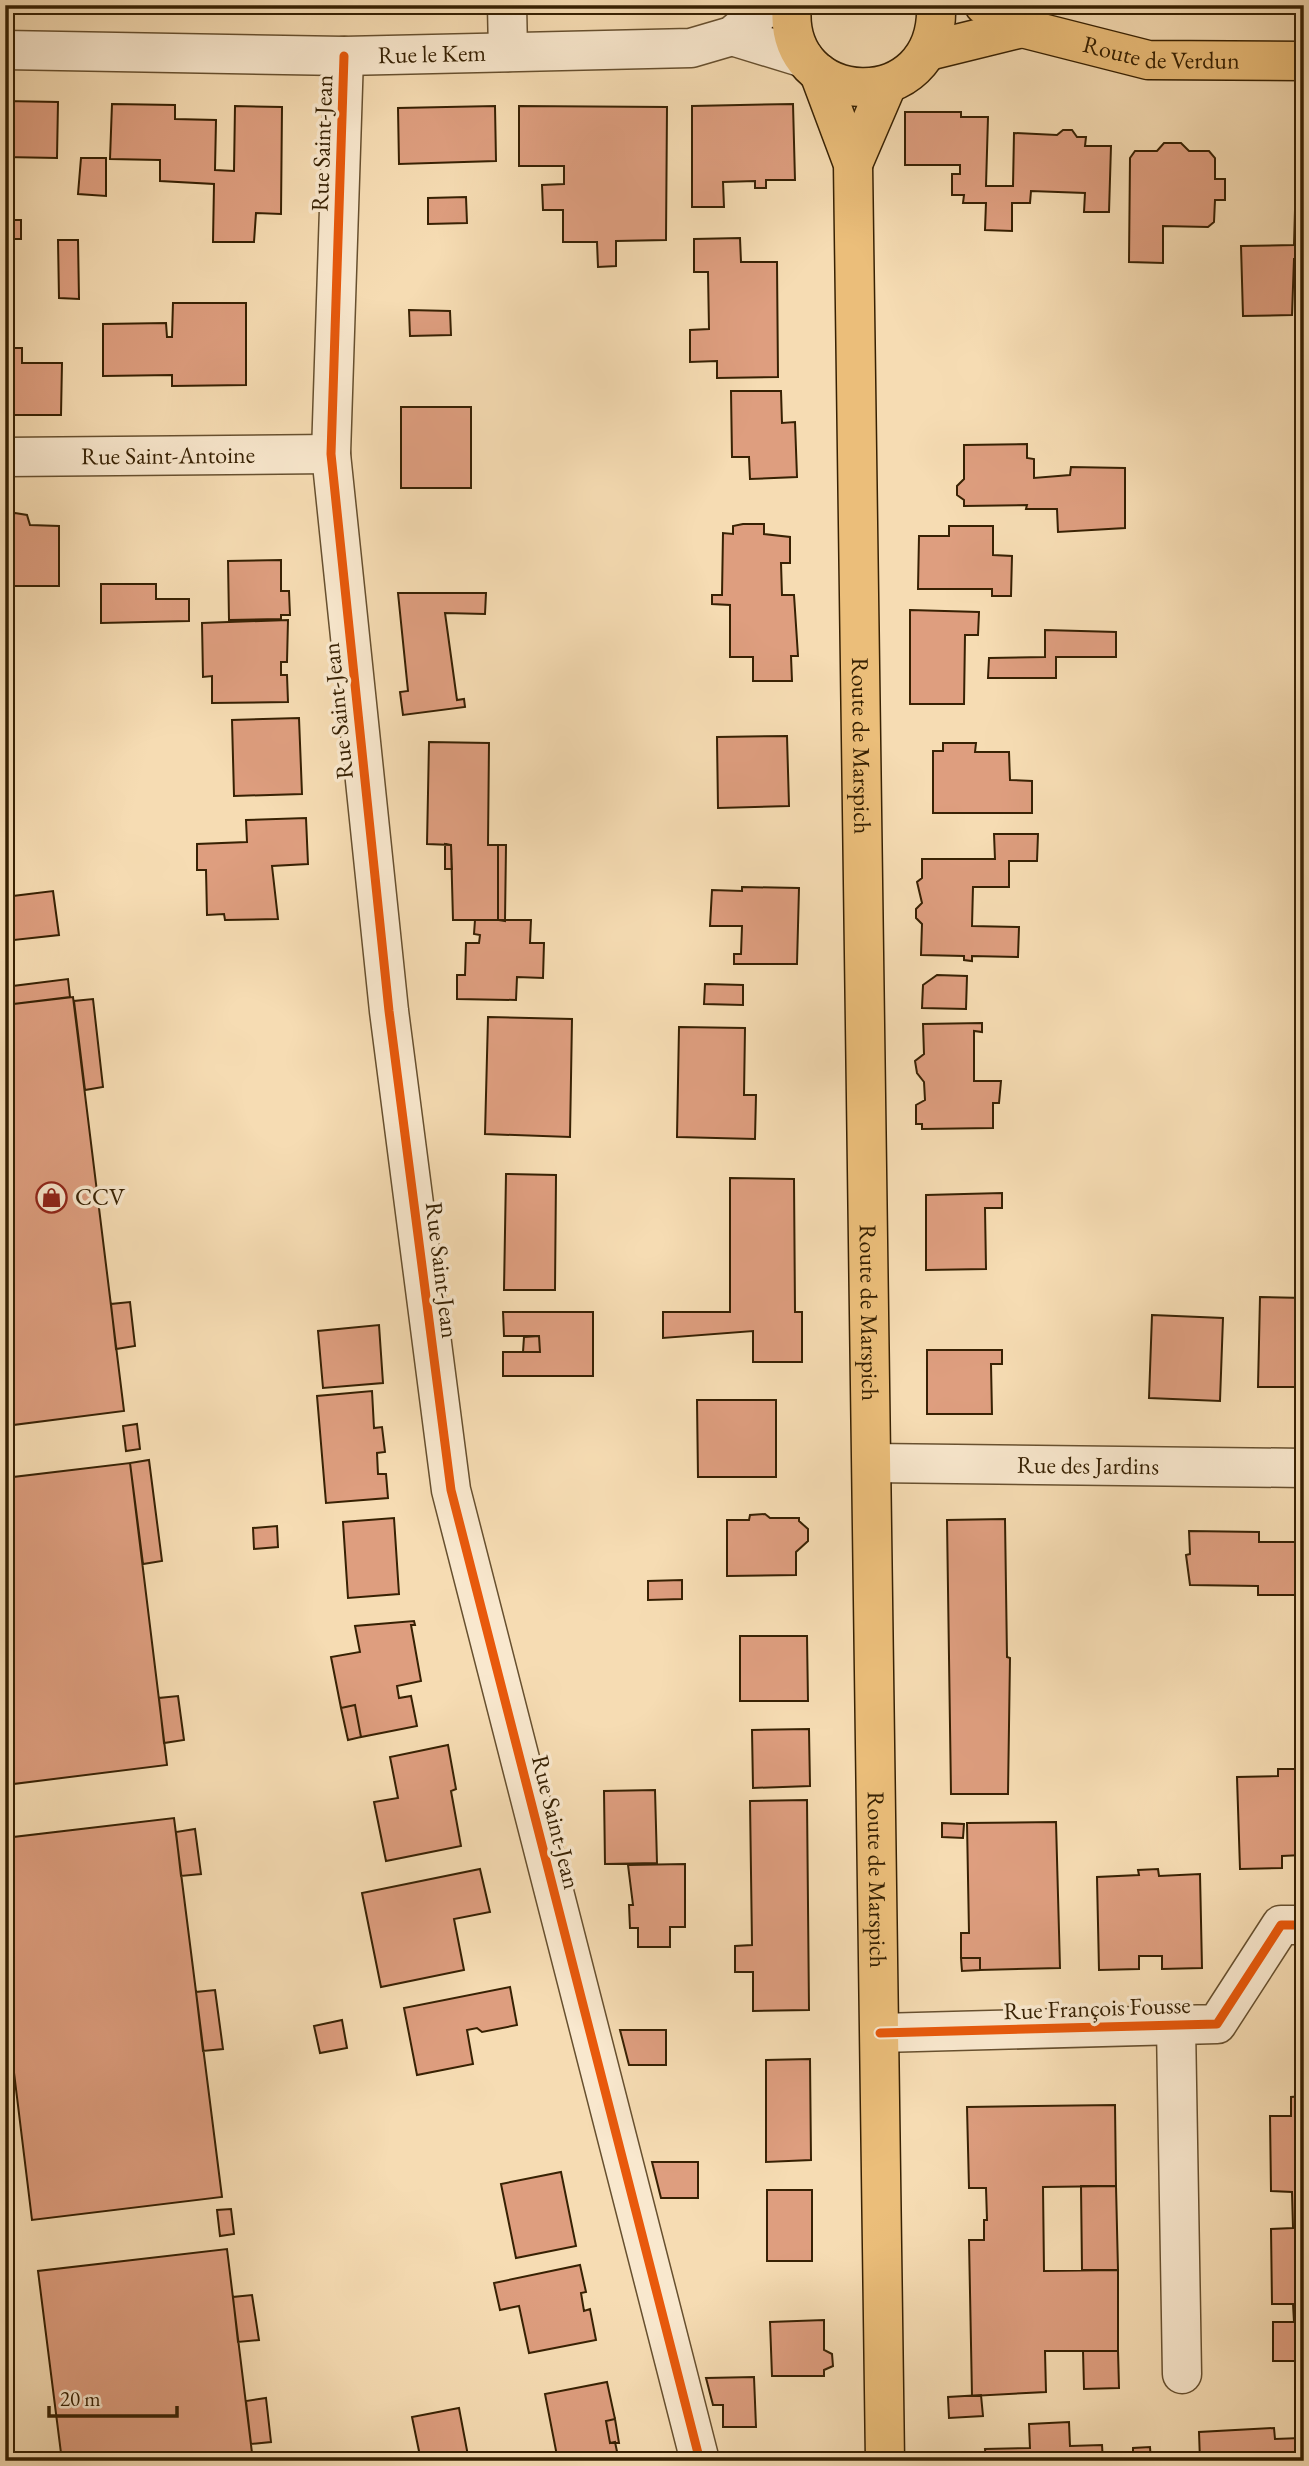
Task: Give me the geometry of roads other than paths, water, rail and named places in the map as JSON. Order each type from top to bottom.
[{"type":"main road","name":"Route de Marspich","points":[[792,5],[790,19],[794,40],[811,66],[853,164],[885,2461]]},
{"type":"main road","points":[[811,66],[852,88],[887,85],[917,66],[928,51],[935,30],[936,5]]},
{"type":"main road","name":"Route de Verdun","points":[[984,5],[1022,27],[1147,60],[1304,61]]},
{"type":"main road","name":"Route de Verdun","points":[[928,51],[1022,27]]},
{"type":"main road","name":"Route de Marspich","points":[[853,164],[887,85]]},
{"type":"street","points":[[507,5],[508,52]]},
{"type":"street","name":"Rue le Kem","points":[[5,50],[344,56],[691,48],[732,36],[769,5]]},
{"type":"street","points":[[732,36],[811,66]]},
{"type":"street","name":"Rue Saint-Jean","points":[[344,56],[331,454],[388,1011],[451,1490],[701,2461]]},
{"type":"street","name":"Rue Saint-Antoine","points":[[5,457],[331,454]]},
{"type":"street","name":"Rue des Jardins","points":[[873,1463],[1304,1468]]},
{"type":"street","name":"Rue François Fousse","points":[[880,2033],[1217,2024],[1281,1925],[1304,1925]]},
{"type":"street","name":"Rue François Fousse","points":[[1176,2026],[1182,2374]]},
{"type":"place","name":"CCV","points":[[52,1197]]}]
